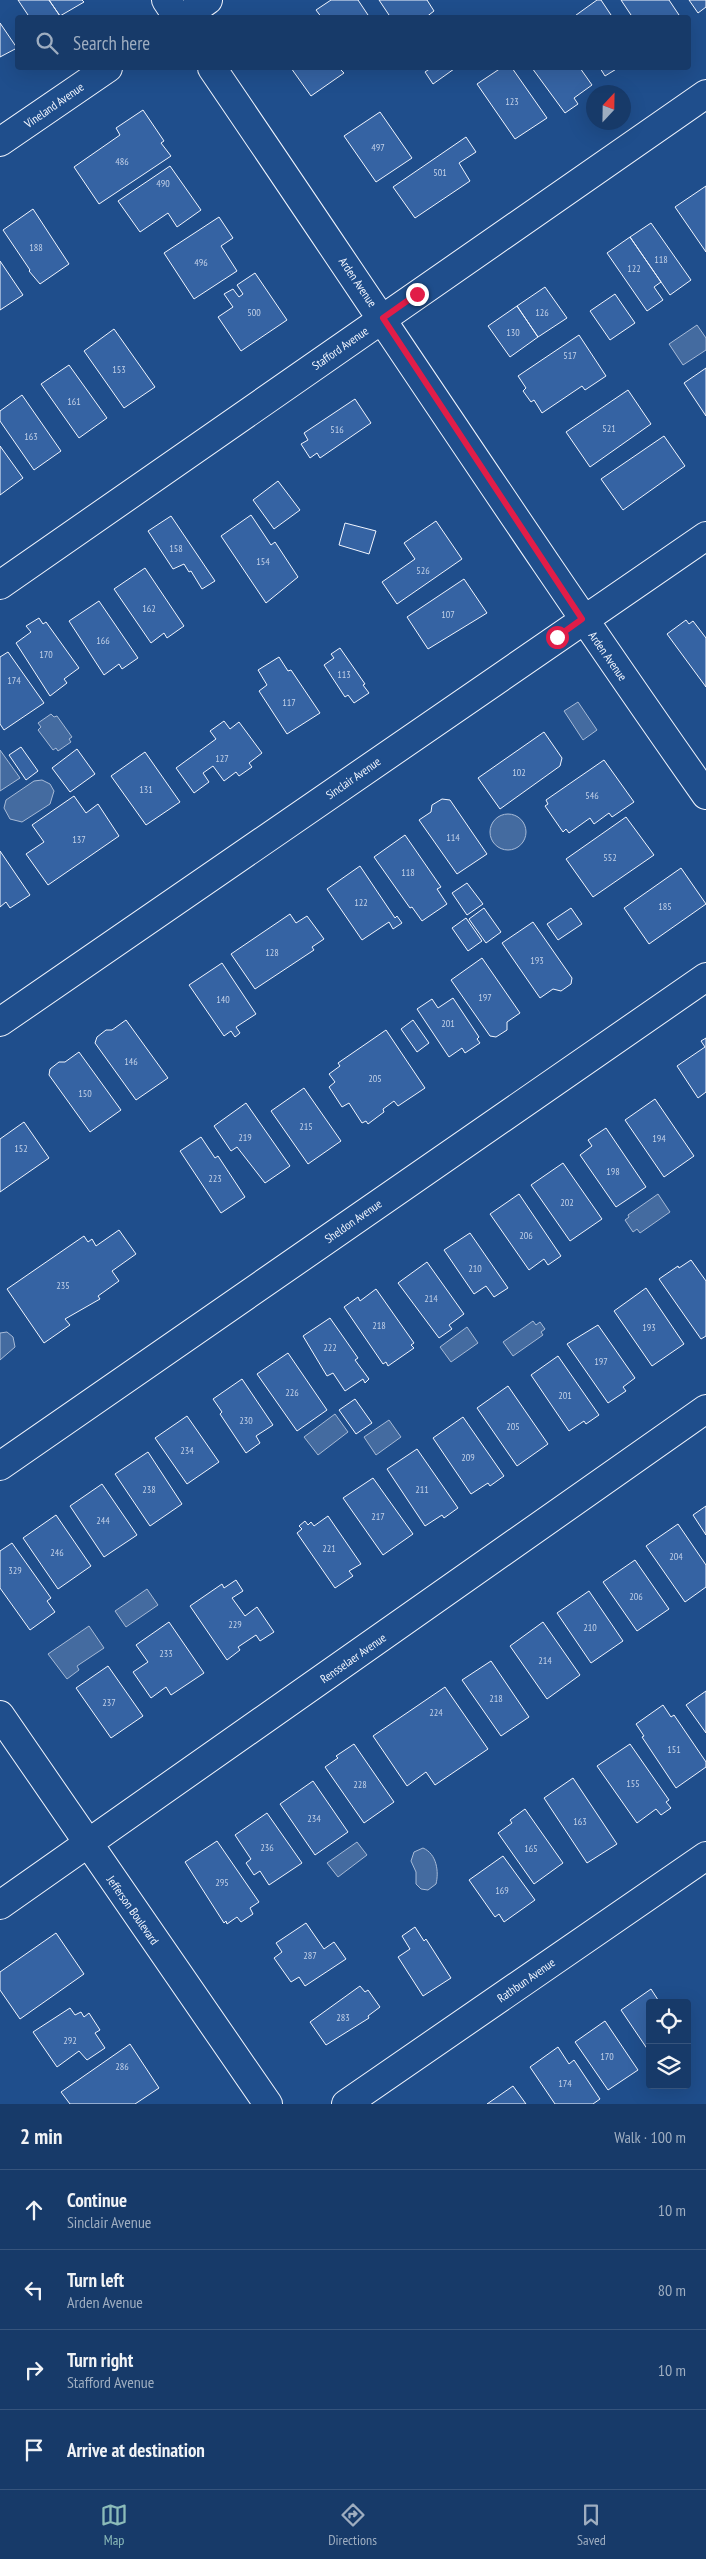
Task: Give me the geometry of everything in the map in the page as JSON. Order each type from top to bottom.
[{"type":"street","points":[[166,0],[176,15]]},
{"type":"street","points":[[187,15],[208,0]]},
{"type":"street","name":"Vineland Avenue","points":[[0,142],[105,70]]},
{"type":"street","name":"Arden Avenue","points":[[213,70],[383,318],[582,619],[706,795]]},
{"type":"street","name":"Stafford Avenue","points":[[0,585],[706,94]]},
{"type":"street","name":"Sinclair Avenue","points":[[0,1022],[582,619],[706,536]]},
{"type":"street","name":"Sheldon Avenue","points":[[0,1466],[706,977]]},
{"type":"street","name":"Rensselaer Avenue","points":[[0,1905],[706,1409]]},
{"type":"street","name":"Jefferson Boulevard","points":[[0,1715],[268,2104]]},
{"type":"street","name":"Rathbun Avenue","points":[[346,2104],[706,1856]]},
{"type":"water","points":[[697,325],[706,338],[706,350],[683,365],[669,344]]},
{"type":"water","points":[[578,702],[597,730],[583,740],[564,711]]},
{"type":"water","points":[[51,714],[54,717],[57,716],[72,737],[69,739],[71,742],[58,751],[56,748],[53,750],[38,730],[41,727],[38,723]]},
{"type":"water","points":[[0,750],[20,778],[0,791]]},
{"type":"water","points":[[42,780],[50,784],[54,791],[50,804],[22,822],[10,819],[4,808],[6,800],[34,781]]},
{"type":"water","points":[[508,814],[520,820],[526,832],[520,844],[508,850],[496,844],[490,832],[496,820]]},
{"type":"water","points":[[658,1194],[670,1212],[640,1233],[637,1229],[633,1232],[625,1220],[629,1217],[628,1215]]},
{"type":"water","points":[[533,1321],[536,1325],[540,1322],[545,1329],[541,1332],[543,1335],[513,1356],[503,1342]]},
{"type":"water","points":[[467,1327],[478,1343],[451,1362],[440,1347]]},
{"type":"water","points":[[7,1332],[13,1337],[15,1347],[0,1360],[0,1333]]},
{"type":"water","points":[[335,1414],[348,1432],[318,1455],[304,1437]]},
{"type":"water","points":[[389,1420],[401,1437],[376,1455],[364,1437]]},
{"type":"water","points":[[147,1589],[158,1605],[126,1627],[115,1611]]},
{"type":"water","points":[[89,1626],[104,1648],[77,1666],[79,1670],[67,1679],[48,1654]]},
{"type":"water","points":[[357,1842],[367,1855],[338,1877],[327,1863]]},
{"type":"water","points":[[423,1848],[431,1854],[437,1869],[436,1884],[428,1890],[421,1889],[416,1884],[416,1872],[411,1861],[414,1852]]},
{"type":"building","points":[[18,0],[49,0],[59,15],[28,15]]},
{"type":"building","points":[[49,0],[82,0],[84,2],[62,15],[59,15]]},
{"type":"building","points":[[331,0],[358,0],[368,15],[320,15],[316,10]]},
{"type":"building","points":[[379,0],[427,0],[434,11],[429,15],[389,15]]},
{"type":"building","points":[[597,0],[601,0],[611,15],[576,15]]},
{"type":"building","points":[[621,0],[669,0],[679,15],[631,15]]},
{"type":"building","points":[[689,0],[706,0],[706,7],[698,13]]},
{"type":"building","points":[[0,23],[15,45],[15,49],[0,57]]},
{"type":"building","points":[[292,70],[341,70],[344,73],[311,96]]},
{"type":"building","points":[[428,70],[453,70],[433,84],[425,72]]},
{"type":"building","points":[[498,70],[513,70],[547,118],[515,139],[477,84]]},
{"type":"building","points":[[533,70],[581,70],[592,85],[586,85],[586,89],[574,98],[578,104],[565,113]]},
{"type":"building","points":[[601,70],[615,70],[605,76]]},
{"type":"building","points":[[143,110],[164,141],[161,143],[171,156],[99,204],[74,167],[120,135],[116,128]]},
{"type":"building","points":[[380,112],[412,158],[376,182],[344,136]]},
{"type":"building","points":[[466,137],[476,152],[459,163],[470,181],[415,218],[393,187]]},
{"type":"building","points":[[170,166],[201,210],[177,227],[168,213],[140,232],[118,201]]},
{"type":"building","points":[[706,186],[706,252],[675,207]]},
{"type":"building","points":[[33,209],[69,264],[40,284],[29,271],[3,230]]},
{"type":"building","points":[[219,217],[233,238],[221,246],[237,271],[194,299],[164,253]]},
{"type":"building","points":[[651,223],[691,280],[670,295],[630,237]]},
{"type":"building","points":[[630,237],[661,282],[654,287],[663,300],[647,311],[607,253]]},
{"type":"building","points":[[0,261],[23,295],[0,310]]},
{"type":"building","points":[[255,273],[287,320],[241,351],[218,317],[233,307],[224,294],[233,289],[239,297],[243,294],[237,285]]},
{"type":"building","points":[[545,287],[567,318],[538,337],[517,306]]},
{"type":"building","points":[[615,294],[635,323],[610,340],[590,311]]},
{"type":"building","points":[[517,306],[538,337],[510,357],[488,326]]},
{"type":"building","points":[[114,329],[155,387],[124,408],[84,351]]},
{"type":"building","points":[[579,335],[606,376],[585,390],[582,386],[542,413],[534,400],[531,402],[523,391],[526,388],[518,376]]},
{"type":"building","points":[[69,365],[107,418],[79,438],[41,384]]},
{"type":"building","points":[[706,368],[706,416],[684,383]]},
{"type":"building","points":[[628,390],[651,424],[590,467],[566,432]]},
{"type":"building","points":[[22,395],[61,451],[34,470],[0,421],[0,411]]},
{"type":"building","points":[[355,399],[371,423],[320,458],[317,453],[310,458],[301,444],[308,440],[304,433]]},
{"type":"building","points":[[664,436],[685,466],[623,510],[601,479]]},
{"type":"building","points":[[0,446],[23,478],[0,495]]},
{"type":"building","points":[[278,481],[300,510],[274,529],[253,500]]},
{"type":"building","points":[[251,515],[271,545],[275,542],[298,577],[266,603],[221,536]]},
{"type":"building","points":[[171,516],[215,581],[202,589],[191,571],[189,572],[184,564],[173,569],[148,531]]},
{"type":"building","points":[[436,521],[462,559],[397,604],[382,582],[415,559],[404,543]]},
{"type":"building","points":[[345,523],[376,531],[369,554],[339,545]]},
{"type":"building","points":[[145,568],[184,626],[167,638],[164,633],[151,643],[114,589]]},
{"type":"building","points":[[464,579],[487,613],[428,649],[407,617]]},
{"type":"building","points":[[99,601],[138,658],[122,669],[119,664],[104,675],[69,621]]},
{"type":"building","points":[[39,618],[43,624],[46,622],[79,668],[64,679],[67,683],[50,696],[16,643],[31,632],[26,626]]},
{"type":"building","points":[[686,620],[689,624],[693,621],[706,638],[706,687],[667,634]]},
{"type":"building","points":[[340,648],[365,684],[363,685],[369,693],[354,703],[348,695],[345,697],[324,665],[334,658],[331,654]]},
{"type":"building","points":[[8,652],[44,703],[4,730],[0,724],[0,657]]},
{"type":"building","points":[[279,657],[288,671],[291,670],[320,713],[287,734],[259,691],[267,685],[258,670]]},
{"type":"building","points":[[224,721],[230,729],[239,722],[262,753],[249,763],[252,767],[239,776],[236,772],[224,781],[213,766],[203,773],[209,782],[194,793],[176,768],[216,739],[210,731]]},
{"type":"building","points":[[544,732],[562,758],[560,766],[500,809],[478,778]]},
{"type":"building","points":[[21,747],[38,771],[26,780],[9,755]]},
{"type":"building","points":[[77,749],[95,774],[70,792],[52,768]]},
{"type":"building","points":[[145,752],[180,802],[146,825],[111,776]]},
{"type":"building","points":[[604,760],[634,802],[612,817],[609,813],[594,824],[590,818],[569,833],[566,829],[563,832],[545,806],[548,804],[546,800]]},
{"type":"building","points":[[74,796],[86,813],[98,804],[119,836],[48,885],[26,854],[44,842],[32,825]]},
{"type":"building","points":[[442,799],[450,800],[487,854],[457,874],[419,820],[431,812],[432,805]]},
{"type":"building","points":[[626,817],[654,855],[593,897],[566,859]]},
{"type":"building","points":[[405,835],[441,887],[437,889],[447,904],[422,921],[412,907],[410,908],[374,857]]},
{"type":"building","points":[[0,851],[30,895],[10,908],[6,902],[0,907]]},
{"type":"building","points":[[360,866],[395,918],[397,916],[402,923],[393,929],[389,922],[362,940],[327,889]]},
{"type":"building","points":[[681,868],[706,904],[649,944],[624,908]]},
{"type":"building","points":[[467,883],[483,904],[467,915],[452,893]]},
{"type":"building","points":[[484,908],[501,932],[486,943],[469,919]]},
{"type":"building","points":[[571,908],[582,924],[558,940],[547,924]]},
{"type":"building","points":[[290,914],[296,923],[307,916],[324,939],[312,947],[314,950],[255,989],[231,954]]},
{"type":"building","points":[[466,918],[482,941],[468,951],[452,928]]},
{"type":"building","points":[[533,922],[572,978],[571,984],[561,991],[553,989],[540,998],[502,943]]},
{"type":"building","points":[[482,958],[520,1013],[507,1022],[507,1030],[496,1037],[490,1036],[451,980]]},
{"type":"building","points":[[222,963],[256,1014],[236,1027],[240,1033],[235,1037],[231,1031],[224,1036],[189,985]]},
{"type":"building","points":[[453,998],[479,1037],[477,1039],[480,1043],[465,1053],[462,1048],[449,1057],[417,1009],[432,999],[438,1008]]},
{"type":"building","points":[[126,1020],[168,1078],[136,1100],[95,1043],[97,1037],[106,1030],[112,1030]]},
{"type":"building","points":[[413,1020],[429,1043],[417,1052],[401,1029]]},
{"type":"building","points":[[386,1030],[425,1088],[398,1106],[394,1101],[383,1109],[384,1112],[368,1124],[366,1121],[362,1123],[349,1103],[342,1107],[329,1087],[335,1082],[329,1074],[340,1066],[338,1063]]},
{"type":"building","points":[[706,1038],[706,1092],[698,1098],[677,1066],[705,1047],[701,1041]]},
{"type":"building","points":[[79,1052],[121,1110],[90,1132],[49,1075],[50,1069],[59,1062],[65,1062]]},
{"type":"building","points":[[304,1088],[341,1141],[308,1164],[271,1111]]},
{"type":"building","points":[[655,1099],[694,1156],[664,1177],[625,1120]]},
{"type":"building","points":[[246,1103],[290,1166],[265,1183],[237,1147],[231,1151],[214,1126]]},
{"type":"building","points":[[24,1122],[49,1158],[0,1192],[0,1139]]},
{"type":"building","points":[[606,1128],[646,1187],[616,1207],[580,1155],[592,1146],[588,1140]]},
{"type":"building","points":[[201,1137],[215,1158],[218,1156],[245,1197],[221,1213],[180,1151]]},
{"type":"building","points":[[563,1163],[602,1219],[570,1241],[531,1185]]},
{"type":"building","points":[[519,1194],[561,1256],[548,1265],[544,1259],[529,1270],[490,1214]]},
{"type":"building","points":[[119,1230],[136,1254],[112,1271],[119,1281],[98,1296],[100,1299],[65,1319],[70,1325],[44,1343],[7,1289],[84,1236],[88,1242],[92,1239],[96,1246]]},
{"type":"building","points":[[470,1233],[508,1288],[494,1297],[486,1286],[474,1294],[444,1250]]},
{"type":"building","points":[[691,1260],[706,1281],[706,1336],[701,1339],[659,1279]]},
{"type":"building","points":[[427,1262],[464,1314],[449,1325],[452,1329],[439,1338],[398,1283]]},
{"type":"building","points":[[646,1288],[684,1344],[652,1366],[614,1311]]},
{"type":"building","points":[[376,1289],[414,1343],[411,1345],[414,1348],[388,1366],[386,1362],[383,1364],[344,1307],[358,1297],[360,1301]]},
{"type":"building","points":[[330,1318],[358,1358],[355,1360],[369,1379],[365,1383],[363,1379],[345,1391],[333,1373],[327,1376],[303,1336]]},
{"type":"building","points":[[598,1325],[635,1378],[623,1387],[626,1391],[608,1403],[567,1344]]},
{"type":"building","points":[[288,1353],[327,1410],[297,1431],[257,1374]]},
{"type":"building","points":[[558,1356],[599,1415],[586,1424],[584,1421],[569,1431],[531,1375]]},
{"type":"building","points":[[242,1379],[273,1425],[256,1436],[260,1443],[246,1453],[220,1414],[222,1412],[213,1399]]},
{"type":"building","points":[[508,1386],[548,1444],[517,1466],[477,1408]]},
{"type":"building","points":[[355,1399],[372,1423],[356,1434],[339,1410]]},
{"type":"building","points":[[187,1416],[219,1462],[187,1484],[155,1438]]},
{"type":"building","points":[[463,1417],[504,1476],[490,1486],[488,1483],[471,1494],[433,1438]]},
{"type":"building","points":[[417,1449],[458,1508],[444,1518],[442,1515],[425,1526],[387,1469]]},
{"type":"building","points":[[148,1452],[182,1504],[150,1526],[115,1474]]},
{"type":"building","points":[[373,1478],[413,1534],[383,1555],[343,1498]]},
{"type":"building","points":[[102,1484],[137,1535],[104,1557],[70,1506]]},
{"type":"building","points":[[706,1506],[706,1535],[693,1515]]},
{"type":"building","points":[[56,1515],[91,1566],[58,1589],[23,1538]]},
{"type":"building","points":[[328,1516],[361,1564],[349,1571],[353,1576],[335,1588],[297,1533],[302,1529],[299,1526],[305,1521],[308,1525],[311,1522],[314,1526]]},
{"type":"building","points":[[678,1524],[706,1565],[706,1587],[685,1602],[646,1546]]},
{"type":"building","points":[[12,1543],[51,1598],[47,1601],[55,1612],[30,1630],[0,1588],[0,1551]]},
{"type":"building","points":[[635,1560],[669,1609],[637,1631],[603,1582]]},
{"type":"building","points":[[236,1580],[243,1591],[232,1598],[245,1616],[257,1607],[274,1632],[260,1641],[256,1635],[238,1647],[240,1650],[227,1660],[190,1606],[222,1584],[224,1588]]},
{"type":"building","points":[[589,1591],[623,1641],[591,1663],[557,1613]]},
{"type":"building","points":[[169,1622],[204,1673],[171,1695],[166,1687],[151,1698],[133,1672],[148,1662],[136,1645]]},
{"type":"building","points":[[543,1622],[580,1675],[547,1699],[510,1646]]},
{"type":"building","points":[[491,1661],[529,1717],[501,1736],[462,1680]]},
{"type":"building","points":[[108,1666],[143,1716],[111,1738],[76,1688]]},
{"type":"building","points":[[445,1687],[488,1749],[435,1785],[426,1772],[407,1786],[373,1736]]},
{"type":"building","points":[[706,1691],[706,1733],[686,1705]]},
{"type":"building","points":[[663,1705],[671,1717],[674,1715],[706,1762],[706,1767],[676,1788],[642,1737],[644,1736],[636,1724]]},
{"type":"building","points":[[354,1744],[394,1802],[364,1823],[325,1767],[338,1758],[336,1756]]},
{"type":"building","points":[[630,1744],[669,1800],[666,1802],[671,1808],[661,1815],[656,1809],[637,1823],[597,1766]]},
{"type":"building","points":[[573,1778],[617,1844],[587,1863],[544,1798]]},
{"type":"building","points":[[313,1781],[348,1832],[315,1855],[280,1804]]},
{"type":"building","points":[[525,1809],[563,1863],[534,1884],[498,1833],[512,1823],[510,1820]]},
{"type":"building","points":[[267,1813],[302,1863],[269,1885],[260,1871],[254,1875],[246,1863],[251,1859],[235,1835]]},
{"type":"building","points":[[217,1841],[259,1902],[250,1908],[253,1914],[241,1922],[237,1917],[227,1924],[226,1921],[224,1923],[185,1862]]},
{"type":"building","points":[[503,1856],[535,1900],[504,1922],[499,1914],[495,1917],[469,1880]]},
{"type":"building","points":[[306,1923],[324,1949],[334,1942],[346,1959],[305,1986],[299,1977],[291,1982],[274,1958],[282,1952],[276,1943]]},
{"type":"building","points":[[415,1927],[424,1941],[426,1939],[451,1978],[423,1996],[398,1957],[410,1949],[402,1936]]},
{"type":"building","points":[[56,1933],[84,1974],[20,2019],[0,1990],[0,1972]]},
{"type":"building","points":[[360,1986],[365,1992],[368,1990],[380,2007],[368,2016],[369,2018],[326,2045],[310,2022]]},
{"type":"building","points":[[651,1989],[657,1999],[646,1999],[646,2047],[621,2010]]},
{"type":"building","points":[[70,2008],[75,2015],[81,2012],[84,2017],[89,2013],[100,2030],[95,2033],[105,2048],[87,2060],[79,2051],[57,2067],[33,2032]]},
{"type":"building","points":[[605,2021],[638,2070],[608,2090],[575,2042]]},
{"type":"building","points":[[130,2044],[159,2088],[135,2104],[70,2104],[61,2092]]},
{"type":"building","points":[[558,2047],[569,2064],[574,2060],[600,2099],[593,2104],[555,2104],[530,2067]]},
{"type":"building","points":[[513,2086],[526,2104],[487,2104]]},
{"type":"route","points":[[417,294],[383,318],[582,619],[557,637]]}]
